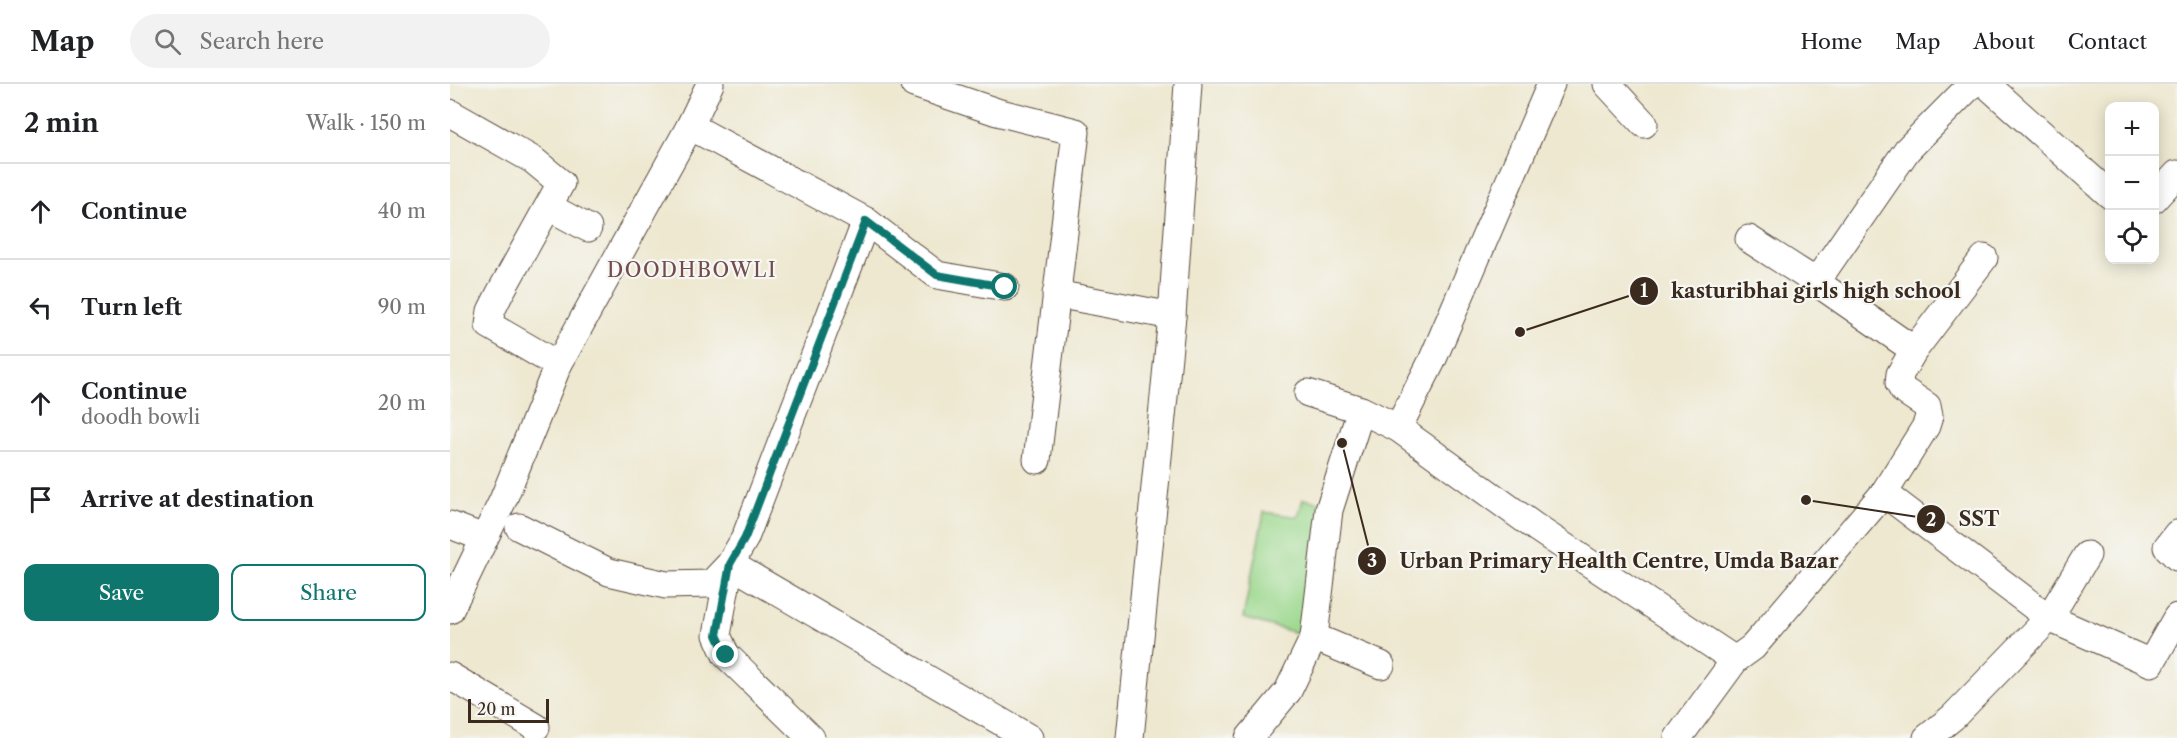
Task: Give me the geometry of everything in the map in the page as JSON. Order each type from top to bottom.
[{"type":"street","points":[[450,608],[503,501],[558,365],[690,126],[710,84]]},
{"type":"street","points":[[914,84],[997,112],[1076,132],[1037,460]]},
{"type":"street","points":[[1139,735],[1188,84]]},
{"type":"street","points":[[1398,428],[1432,361],[1551,84]]},
{"type":"street","points":[[1607,84],[1644,124]]},
{"type":"street","points":[[1816,282],[1907,150],[1972,84]]},
{"type":"street","points":[[1986,84],[2105,191]]},
{"type":"street","points":[[450,113],[533,160],[561,183],[490,311],[489,324],[558,365]]},
{"type":"street","points":[[690,126],[866,221],[937,275],[1005,287]]},
{"type":"street","points":[[2159,194],[2177,174]]},
{"type":"street","points":[[549,207],[588,228]]},
{"type":"street","points":[[519,527],[609,572],[666,585],[711,584],[730,564],[745,538],[866,221]]},
{"type":"street","points":[[1749,238],[1914,350]]},
{"type":"street","points":[[1678,738],[1735,660],[1753,647],[1884,493],[1926,426],[1929,416],[1926,406],[1903,390],[1899,383],[1900,374],[1914,350],[1984,258]]},
{"type":"street","points":[[1056,294],[1172,316]]},
{"type":"street","points":[[1308,393],[1361,410],[1398,428],[1538,529],[1735,660]]},
{"type":"street","points":[[1249,738],[1288,691],[1314,637],[1329,510],[1361,410]]},
{"type":"street","points":[[1884,493],[2049,618],[2151,663],[2177,617]]},
{"type":"street","points":[[450,525],[484,537]]},
{"type":"street","points":[[2177,534],[2168,547],[2177,557]]},
{"type":"street","points":[[1927,738],[1953,717],[2049,618],[2087,555]]},
{"type":"street","points":[[730,564],[717,635],[726,655],[811,738]]},
{"type":"street","points":[[730,564],[1029,738]]},
{"type":"street","points":[[1314,637],[1381,665]]},
{"type":"street","points":[[450,676],[536,727]]},
{"type":"green space","points":[[1303,499],[1325,503],[1300,634],[1243,618],[1264,512],[1298,517]]},
{"type":"place","name":"kasturibhai girls high school","points":[[1520,332]]},
{"type":"place","name":"Urban Primary Health Centre, Umda Bazar","points":[[1342,443]]},
{"type":"place","name":"SST","points":[[1806,500]]},
{"type":"district","name":"DOODHBOWLI","points":[[692,270]]},
{"type":"route","points":[[726,655],[717,635],[730,564],[745,538],[866,221],[937,275],[1005,287]]}]
